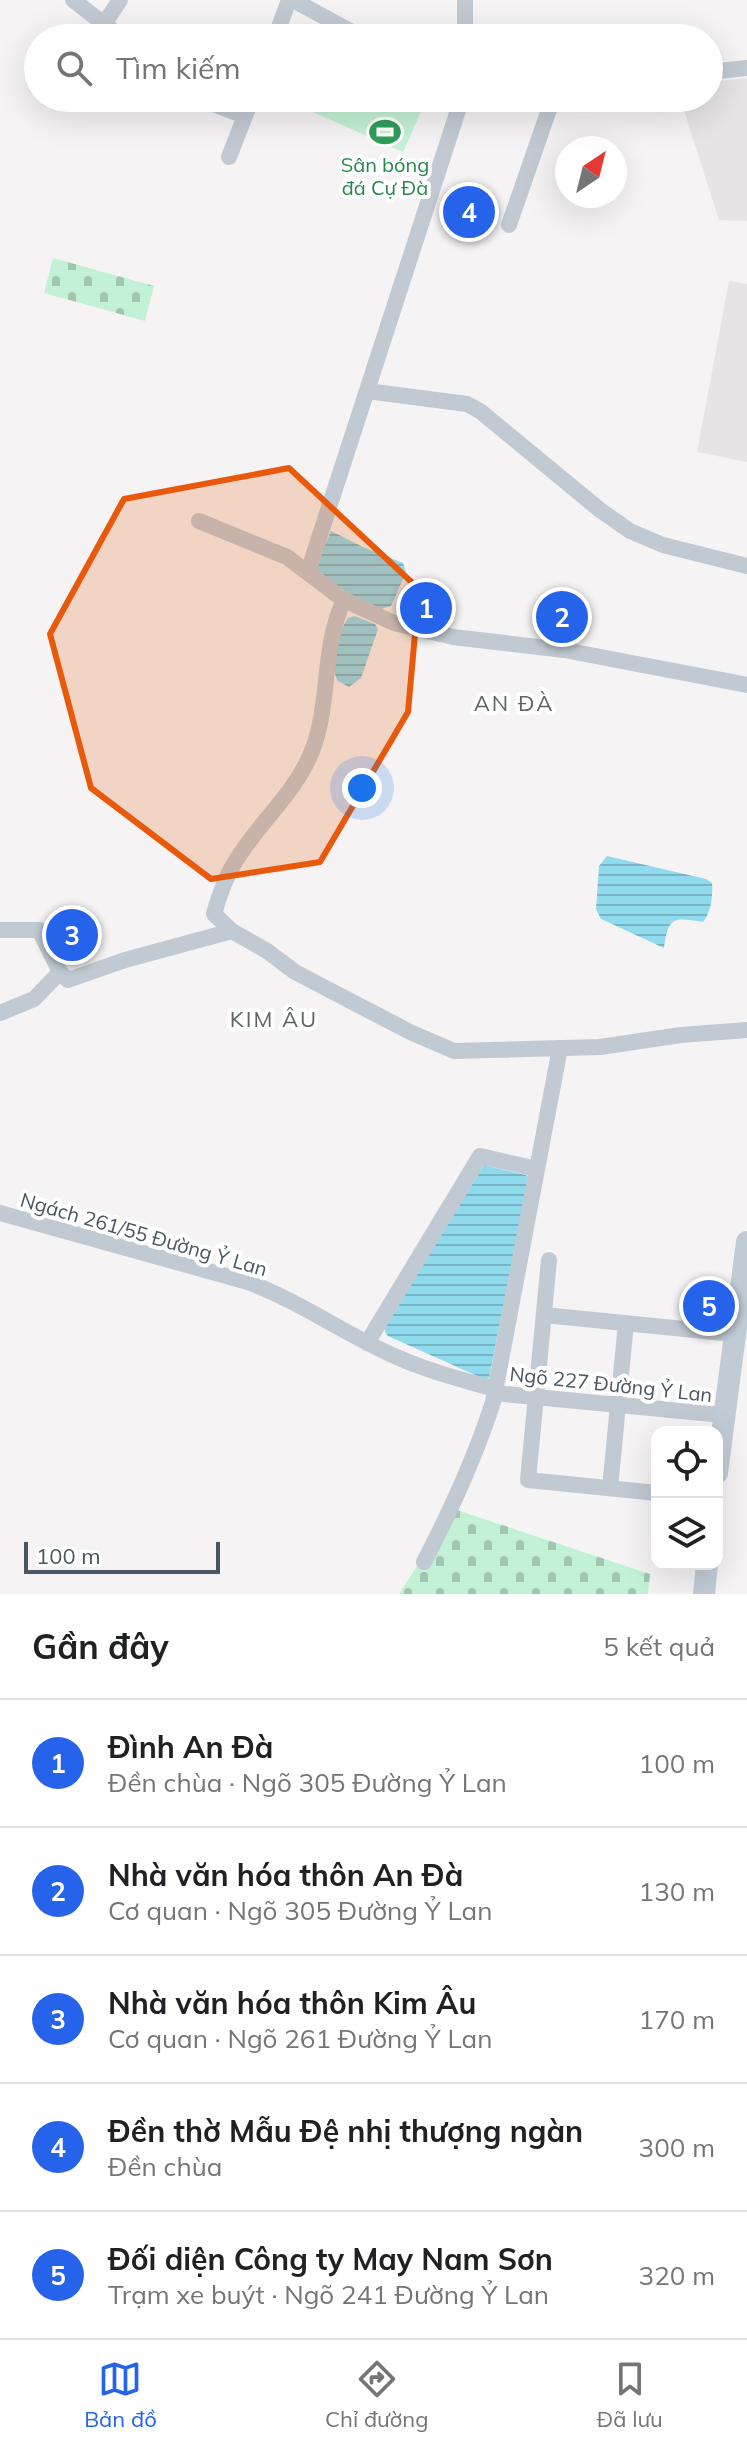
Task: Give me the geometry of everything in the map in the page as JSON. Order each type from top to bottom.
[{"type":"main road","points":[[722,1426],[747,1242]]},
{"type":"main road","points":[[704,1594],[706,1570]]},
{"type":"street","points":[[73,0],[104,24],[120,0]]},
{"type":"street","points":[[281,24],[291,0],[336,24]]},
{"type":"street","points":[[465,0],[465,24]]},
{"type":"street","points":[[723,71],[747,68]]},
{"type":"street","points":[[234,112],[245,116]]},
{"type":"street","points":[[229,157],[247,112]]},
{"type":"street","points":[[308,572],[457,112]]},
{"type":"street","points":[[509,225],[548,112]]},
{"type":"street","points":[[367,391],[467,404],[487,416],[600,510],[630,531],[663,545],[747,566]]},
{"type":"street","points":[[199,521],[287,557],[344,600],[379,617],[423,631],[564,650],[747,685]]},
{"type":"street","points":[[344,600],[331,635],[319,729],[311,753],[293,787],[234,863],[214,914],[232,931],[295,972],[410,1032],[454,1051],[600,1047],[681,1035],[747,1030]]},
{"type":"street","points":[[0,930],[39,930],[60,972],[68,980],[125,960],[232,931]]},
{"type":"street","points":[[0,1013],[34,999],[60,972]]},
{"type":"street","points":[[424,1562],[480,1444],[495,1391],[560,1048]]},
{"type":"street","points":[[367,1343],[478,1158],[487,1155],[537,1169]]},
{"type":"street","name":"Ngách 261/55 Đường Ỷ Lan","points":[[0,1213],[276,1292],[367,1343],[432,1371],[495,1391]]},
{"type":"street","points":[[549,1260],[528,1480],[651,1492]]},
{"type":"street","points":[[544,1315],[734,1334]]},
{"type":"street","points":[[610,1488],[626,1323]]},
{"type":"street","name":"Ngõ 227 Đường Ỷ Lan","points":[[495,1391],[723,1415]]},
{"type":"highlighted area","points":[[289,468],[419,589],[408,712],[320,862],[211,879],[91,788],[50,634],[124,499]]},
{"type":"shaded area","points":[[747,78],[747,221],[719,220],[684,112],[723,112],[723,81]]},
{"type":"shaded area","points":[[729,281],[747,284],[747,462],[697,452]]},
{"type":"green space","points":[[313,112],[421,112],[403,152]]},
{"type":"green space","points":[[53,258],[154,286],[145,321],[44,293]]},
{"type":"green space","points":[[454,1509],[650,1574],[648,1594],[399,1594]]},
{"type":"water","points":[[331,531],[403,563],[406,572],[391,606],[381,609],[331,585],[315,568]]},
{"type":"water","points":[[355,616],[375,624],[378,629],[361,678],[349,687],[338,681],[334,658],[344,624],[348,618]]},
{"type":"water","points":[[607,856],[706,879],[712,883],[712,888],[706,918],[703,922],[674,922],[668,930],[664,948],[601,919],[596,909],[599,866]]},
{"type":"water","points":[[484,1165],[529,1178],[489,1378],[484,1379],[388,1336],[385,1327]]},
{"type":"place","name":"Sân bóng đá Cự Đà","points":[[385,132]]},
{"type":"place","name":"Đền thờ Mẫu Đệ nhị thượng ngàn","points":[[469,212]]},
{"type":"place","name":"Đình An Đà","points":[[426,608]]},
{"type":"place","name":"Nhà văn hóa thôn An Đà","points":[[562,617]]},
{"type":"place","name":"Nhà văn hóa thôn Kim Âu","points":[[72,935]]},
{"type":"place","name":"Đối diện Công ty May Nam Sơn","points":[[709,1306]]},
{"type":"district","name":"AN ĐÀ","points":[[514,703]]},
{"type":"district","name":"KIM ÂU","points":[[274,1019]]}]
